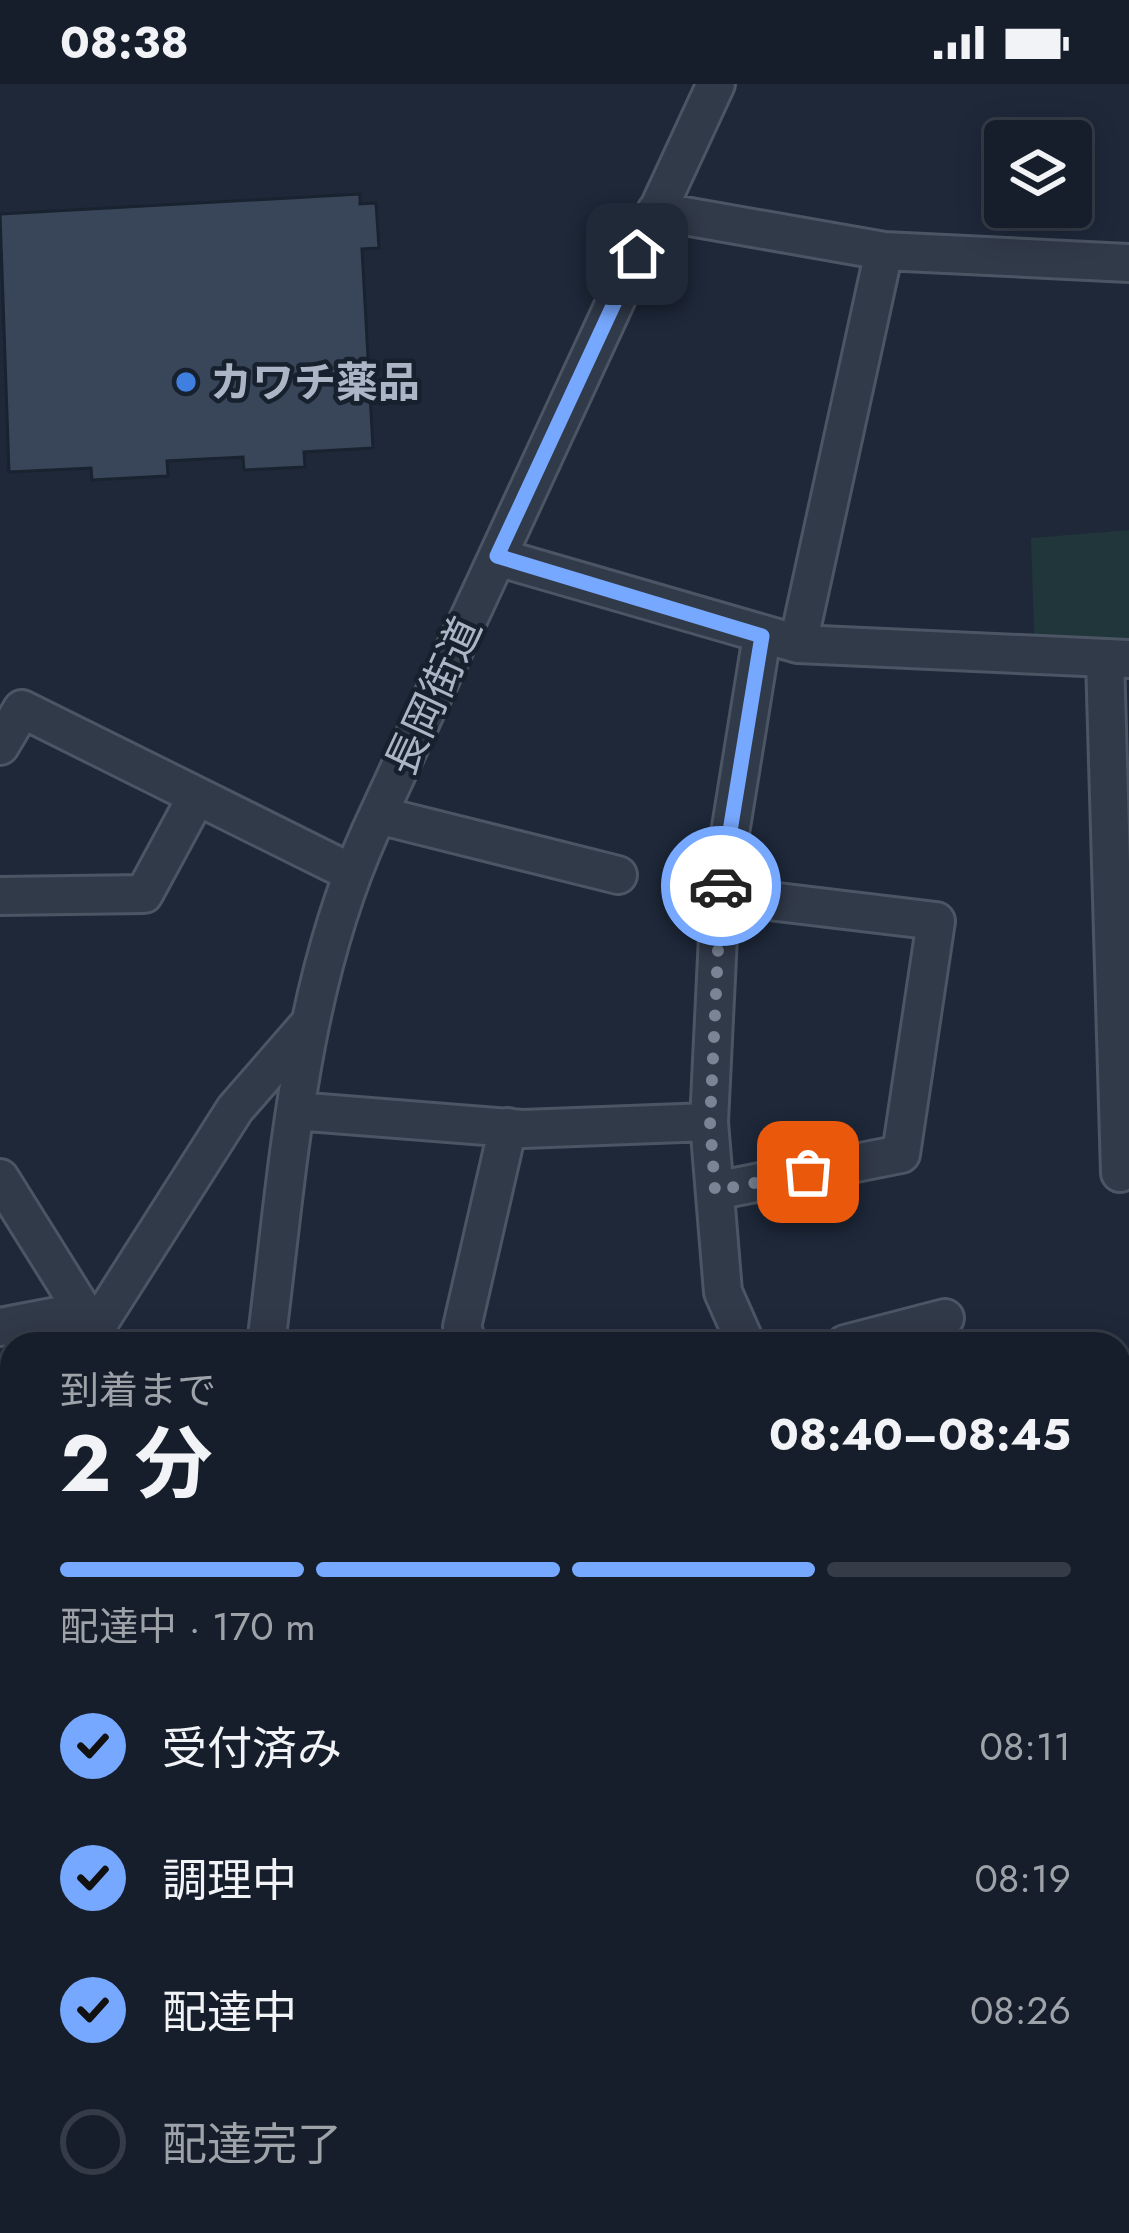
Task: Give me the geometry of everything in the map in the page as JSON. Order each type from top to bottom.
[{"type":"street","name":"長岡街道","points":[[268,1332],[308,1024],[352,873],[716,84]]},
{"type":"street","points":[[656,211],[884,250],[1129,263]]},
{"type":"street","points":[[798,644],[884,250]]},
{"type":"street","points":[[497,556],[798,644],[1117,659],[1120,1173]]},
{"type":"street","points":[[741,1332],[723,1292],[710,1122],[720,895],[762,636]]},
{"type":"street","points":[[0,746],[22,709],[352,873]]},
{"type":"street","points":[[0,896],[144,894],[197,796]]},
{"type":"street","points":[[378,815],[618,875]]},
{"type":"street","points":[[715,1191],[901,1154],[936,921],[720,895]]},
{"type":"street","points":[[88,1330],[235,1109],[308,1024]]},
{"type":"street","points":[[296,1111],[508,1127],[710,1122]]},
{"type":"street","points":[[463,1332],[508,1127]]},
{"type":"street","points":[[0,1178],[88,1330]]},
{"type":"street","points":[[891,1332],[945,1318]]},
{"type":"street","points":[[0,1328],[88,1330]]},
{"type":"green space","points":[[1129,530],[1129,649],[1035,657],[1031,538]]},
{"type":"building","name":"カワチ薬品","points":[[360,194],[360,204],[376,203],[379,248],[362,249],[373,448],[304,452],[305,467],[244,470],[243,457],[167,461],[168,476],[92,480],[91,468],[9,472],[0,214]]},
{"type":"way so far","points":[[721,886],[710,1122],[715,1191],[808,1172]]},
{"type":"place","name":"カワチ薬品","points":[[186,382]]},
{"type":"route","points":[[637,254],[497,556],[762,636],[721,886]]}]
